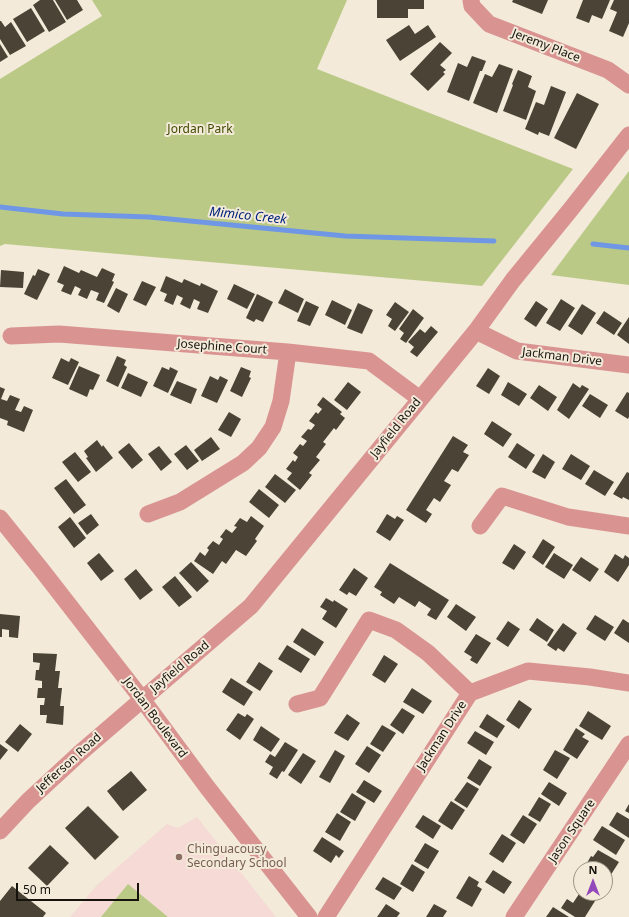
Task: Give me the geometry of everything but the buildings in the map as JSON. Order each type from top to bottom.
[{"type":"street","name":"Jeremy Place","points":[[471,0],[472,6],[489,24],[608,70],[629,85]]},
{"type":"street","name":"Jayfield Road","points":[[142,699],[251,606],[476,331],[513,280],[629,135]]},
{"type":"street","name":"Jackman Drive","points":[[476,331],[517,351],[629,365]]},
{"type":"street","name":"Josephine Court","points":[[11,336],[59,334],[288,352],[369,361],[420,399]]},
{"type":"street","points":[[148,514],[180,502],[243,463],[259,448],[273,427],[279,407],[288,352]]},
{"type":"street","points":[[480,526],[502,496],[568,517],[629,526]]},
{"type":"street","name":"Jordan Boulevard","points":[[0,518],[142,699],[207,787],[309,917]]},
{"type":"street","points":[[297,704],[320,698],[369,620],[396,630],[428,653],[470,693]]},
{"type":"street","name":"Jackman Drive","points":[[326,917],[470,693],[528,671],[590,677],[629,683]]},
{"type":"street","name":"Jefferson Road","points":[[0,831],[28,801],[68,763],[142,699]]},
{"type":"street","name":"Jason Square","points":[[514,917],[629,744]]},
{"type":"shaded area","name":"Chinguacousy Secondary School","points":[[197,817],[276,917],[70,917],[97,885],[167,824],[178,828]]},
{"type":"green space","name":"Jordan Park","points":[[92,0],[347,0],[317,69],[573,169],[482,286],[5,244],[0,246],[0,79],[102,16]]},
{"type":"green space","points":[[629,171],[629,285],[551,275]]},
{"type":"green space","points":[[128,884],[168,917],[101,917]]},
{"type":"waterway","name":"Mimico Creek","points":[[0,207],[63,214],[149,217],[345,236],[494,241]]},
{"type":"waterway","name":"Mimico Creek","points":[[593,244],[629,248]]},
{"type":"place","name":"Chinguacousy Secondary School","points":[[179,857]]}]
